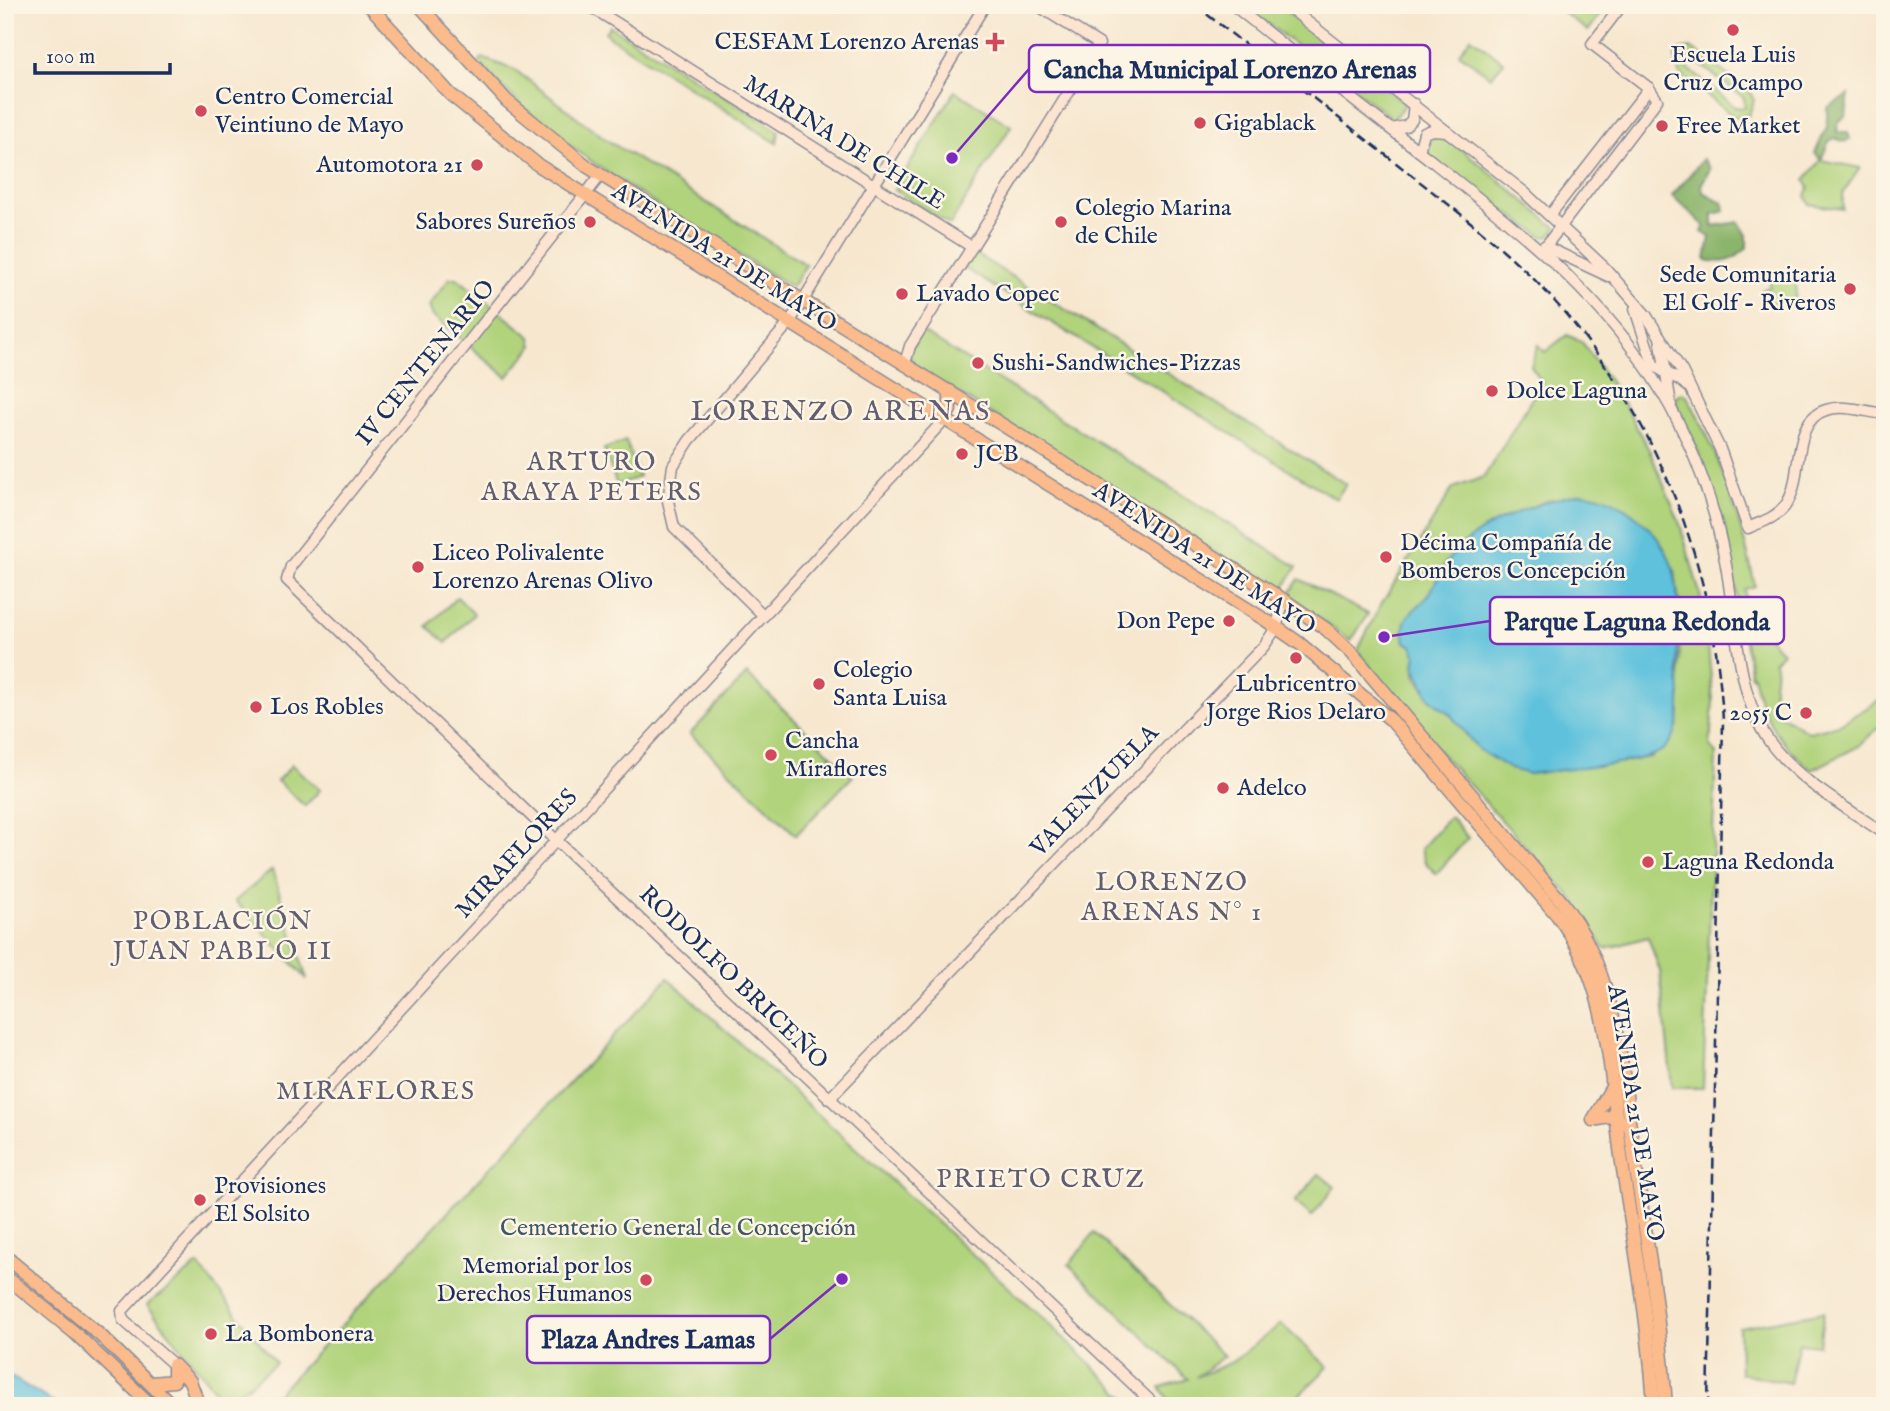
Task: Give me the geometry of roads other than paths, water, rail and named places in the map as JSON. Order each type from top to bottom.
[{"type":"main road","name":"AVENIDA 21 DE MAYO","points":[[369,5],[418,60],[473,115],[584,196],[1276,628],[1340,676],[1401,729],[1566,926],[1597,989],[1646,1314],[1654,1406]]},
{"type":"main road","name":"AVENIDA 21 DE MAYO","points":[[419,5],[507,101],[600,176],[1284,600],[1326,629],[1351,652],[1576,922],[1598,965],[1611,1001],[1656,1293],[1667,1406]]},
{"type":"main road","points":[[944,420],[950,410],[950,391]]},
{"type":"main road","points":[[1612,1085],[1593,1120],[1616,1119],[1630,1132]]},
{"type":"main road","points":[[5,1256],[151,1383],[173,1406]]},
{"type":"main road","points":[[5,1276],[75,1333],[152,1406]]},
{"type":"main road","points":[[151,1383],[174,1381],[174,1365]]},
{"type":"main road","points":[[174,1365],[190,1381],[199,1406]]},
{"type":"street","name":"MARINA DE CHILE","points":[[588,5],[972,247]]},
{"type":"street","points":[[764,616],[678,532],[669,515],[668,492],[673,466],[682,450],[789,323],[985,5]]},
{"type":"street","points":[[905,363],[908,350],[1099,44],[1055,11],[1037,5]]},
{"type":"street","points":[[1233,5],[1529,238],[1613,324],[1650,373],[1697,463],[1713,510],[1726,564],[1747,688],[1763,733],[1788,763],[1885,834]]},
{"type":"street","points":[[1286,5],[1414,104],[1550,215],[1615,281],[1656,328],[1682,371],[1720,449],[1748,528],[1770,519],[1789,500],[1805,432],[1818,414],[1828,409],[1845,408],[1885,414]]},
{"type":"street","points":[[1545,247],[1657,100],[1649,88],[1592,44],[1622,5]]},
{"type":"street","points":[[1550,215],[1649,88]]},
{"type":"street","points":[[1392,129],[1409,123],[1414,114],[1414,104]]},
{"type":"street","points":[[1419,151],[1424,134],[1432,130],[1446,131]]},
{"type":"street","name":"IV CENTENARIO","points":[[286,577],[291,566],[600,176]]},
{"type":"street","points":[[1529,238],[1615,281]]},
{"type":"street","points":[[1629,297],[1640,319],[1652,362],[1679,378],[1691,391]]},
{"type":"street","points":[[1656,328],[1674,415]]},
{"type":"street","points":[[1671,401],[1677,391],[1691,391]]},
{"type":"street","name":"MIRAFLORES","points":[[174,1365],[121,1316],[125,1307],[944,420]]},
{"type":"street","name":"RODOLFO BRICEÑO","points":[[286,577],[557,841],[1156,1406]]},
{"type":"street","points":[[1276,628],[1284,600]]},
{"type":"street","name":"VALENZUELA","points":[[829,1099],[1264,646],[1276,628]]},
{"type":"water","points":[[1580,493],[1603,497],[1624,507],[1654,534],[1666,551],[1677,587],[1679,722],[1671,741],[1664,749],[1654,754],[1621,763],[1529,774],[1510,769],[1479,750],[1450,714],[1429,698],[1414,664],[1416,656],[1413,646],[1405,642],[1404,624],[1430,593],[1448,560],[1474,536],[1526,509]]},
{"type":"water","points":[[5,1373],[59,1406],[5,1406]]},
{"type":"railway","points":[[1195,5],[1452,207],[1530,275],[1586,339],[1619,388],[1648,439],[1673,492],[1692,547],[1707,604],[1718,662],[1723,721],[1708,1406]]},
{"type":"place","name":"Escuela Luis Cruz Ocampo","points":[[1733,30]]},
{"type":"place","name":"CESFAM Lorenzo Arenas","points":[[995,42]]},
{"type":"place","name":"Centro Comercial Veintiuno de Mayo","points":[[201,111]]},
{"type":"place","name":"Gigablack","points":[[1200,123]]},
{"type":"place","name":"Free Market","points":[[1662,126]]},
{"type":"place","name":"Cancha Municipal Lorenzo Arenas","points":[[952,158]]},
{"type":"place","name":"Automotora 21","points":[[477,165]]},
{"type":"place","name":"Sabores Sureños","points":[[590,222]]},
{"type":"place","name":"Colegio Marina de Chile","points":[[1061,222]]},
{"type":"place","name":"Sede Comunitaria El Golf - Riveros","points":[[1850,289]]},
{"type":"place","name":"Lavado Copec","points":[[902,294]]},
{"type":"place","name":"Sushi-Sandwiches-Pizzas","points":[[978,363]]},
{"type":"place","name":"Dolce Laguna","points":[[1492,391]]},
{"type":"place","name":"JCB","points":[[962,454]]},
{"type":"place","name":"Décima Compañía de Bomberos Concepción","points":[[1386,557]]},
{"type":"place","name":"Liceo Polivalente Lorenzo Arenas Olivo","points":[[418,567]]},
{"type":"place","name":"Don Pepe","points":[[1229,621]]},
{"type":"place","name":"Parque Laguna Redonda","points":[[1384,637]]},
{"type":"place","name":"Lubricentro Jorge Rios Delaro","points":[[1296,658]]},
{"type":"place","name":"Colegio Santa Luisa","points":[[819,684]]},
{"type":"place","name":"Los Robles","points":[[256,707]]},
{"type":"place","name":"2055 C","points":[[1806,713]]},
{"type":"place","name":"Cancha Miraflores","points":[[771,755]]},
{"type":"place","name":"Adelco","points":[[1223,788]]},
{"type":"place","name":"Laguna Redonda","points":[[1648,862]]},
{"type":"place","name":"Provisiones El Solsito","points":[[200,1200]]},
{"type":"place","name":"Plaza Andres Lamas","points":[[842,1279]]},
{"type":"place","name":"Memorial por los Derechos Humanos","points":[[646,1280]]},
{"type":"place","name":"La Bombonera","points":[[211,1334]]},
{"type":"district","name":"LORENZO ARENAS","points":[[841,412]]},
{"type":"district","name":"ARTURO ARAYA PETERS","points":[[592,477]]},
{"type":"district","name":"LORENZO ARENAS N° 1","points":[[1172,897]]},
{"type":"district","name":"POBLACIÓN JUAN PABLO II","points":[[223,936]]},
{"type":"district","name":"MIRAFLORES","points":[[376,1091]]},
{"type":"district","name":"PRIETO CRUZ","points":[[1041,1179]]},
{"type":"park label","name":"Cementerio General de Concepción","points":[[678,1228]]}]
